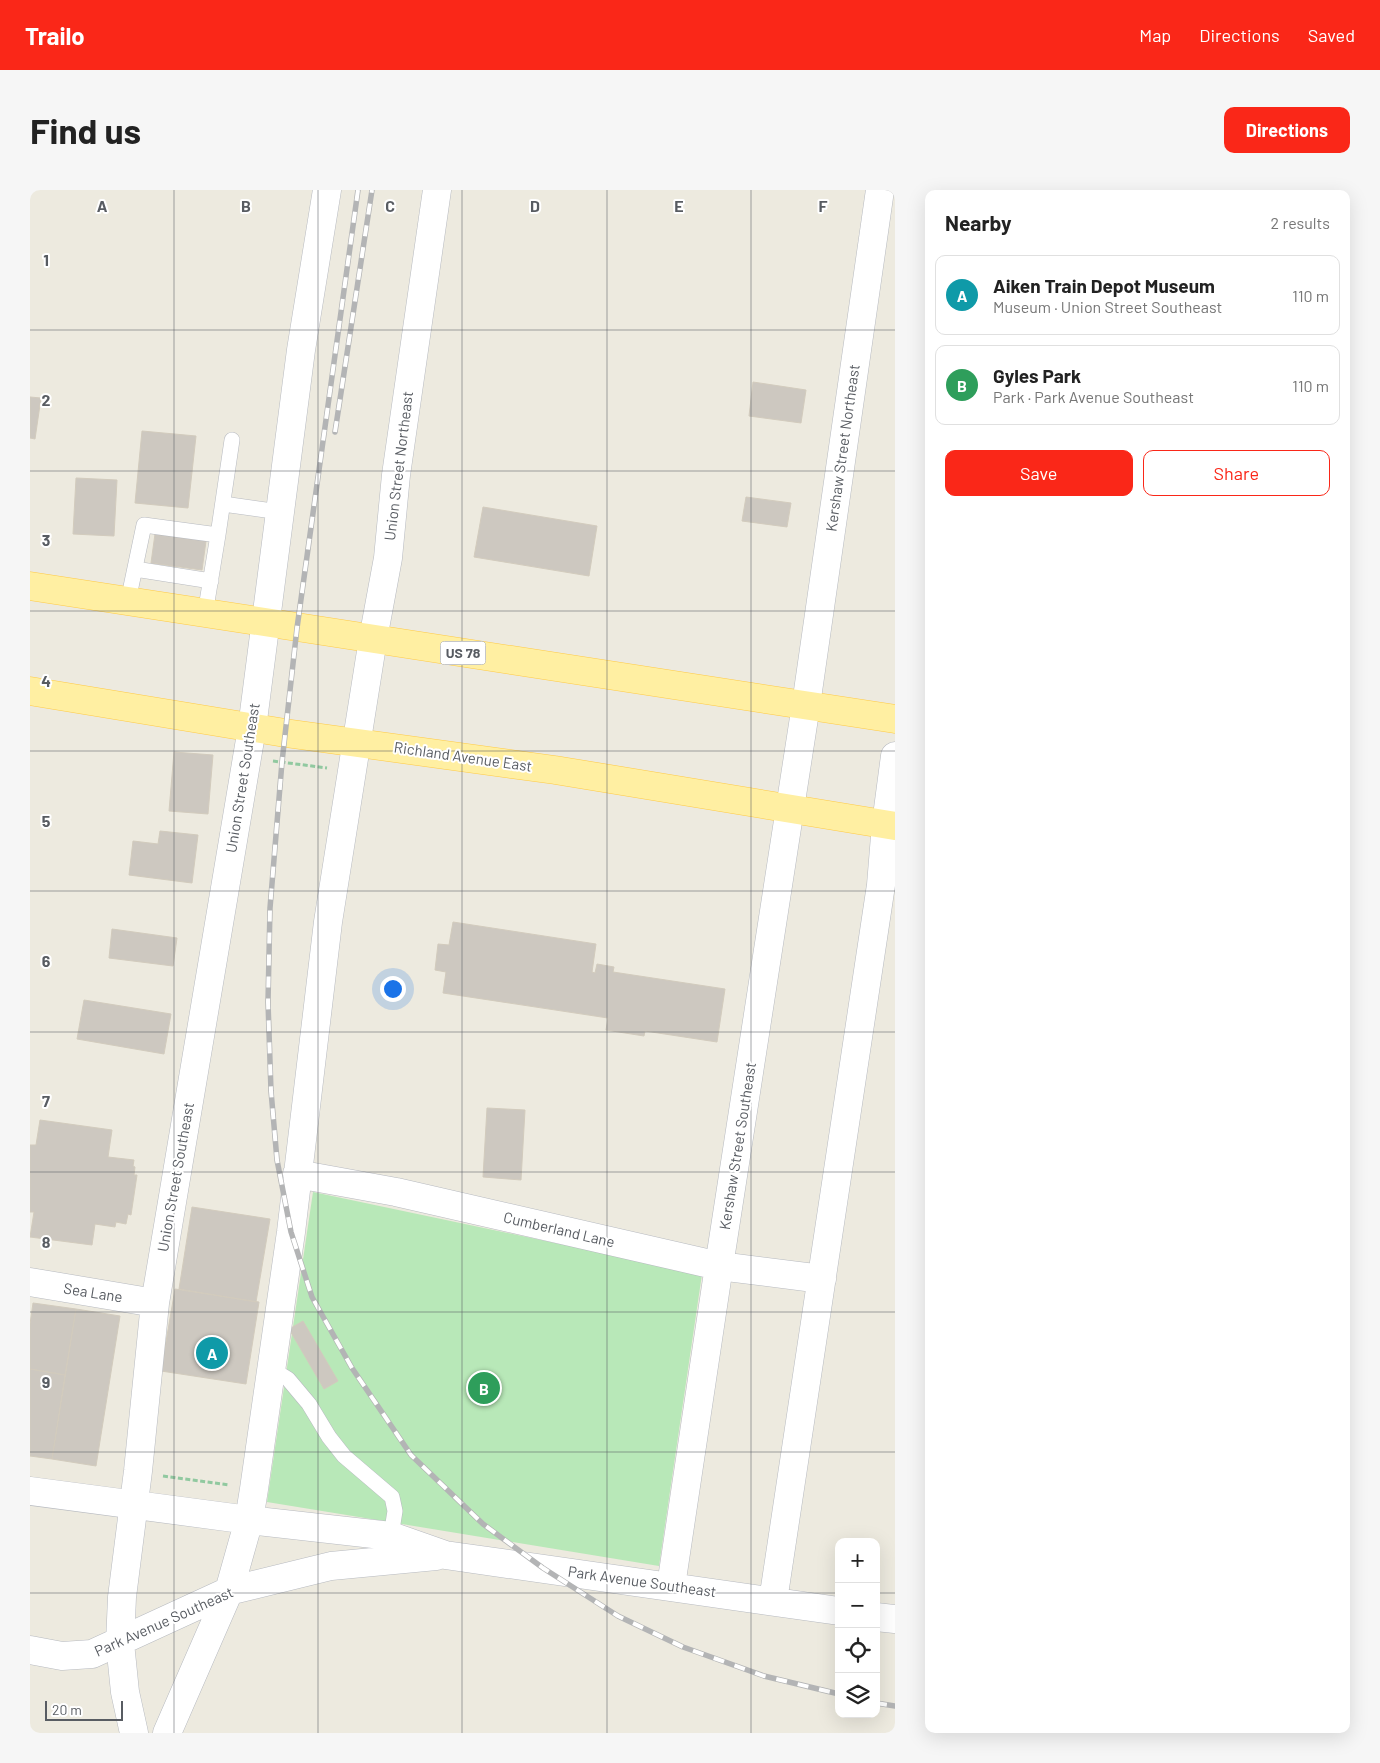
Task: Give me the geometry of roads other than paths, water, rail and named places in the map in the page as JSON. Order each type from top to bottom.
[{"type":"main road","name":"US 78","points":[[30,586],[266,624],[895,719]]},
{"type":"main road","name":"Richland Avenue East","points":[[30,691],[252,728],[555,770],[890,825]]},
{"type":"street","points":[[266,624],[301,350],[326,190]]},
{"type":"street","name":"Union Street Northeast","points":[[357,742],[388,558],[396,475],[437,190]]},
{"type":"street","name":"Kershaw Street Northeast","points":[[806,705],[880,190]]},
{"type":"street","name":"Union Street Southeast","points":[[134,1733],[124,1692],[120,1643],[122,1597],[138,1471],[155,1303],[252,728],[266,624]]},
{"type":"street","name":"Kershaw Street Southeast","points":[[672,1586],[718,1266],[806,705]]},
{"type":"street","points":[[168,1733],[229,1591],[248,1520],[272,1369],[328,922],[357,742]]},
{"type":"street","points":[[773,1601],[890,825],[895,756]]},
{"type":"street","name":"Cumberland Lane","points":[[297,1174],[396,1192],[718,1266],[822,1279]]},
{"type":"street","name":"Sea Lane","points":[[30,1282],[155,1303]]},
{"type":"street","name":"Park Avenue Southeast","points":[[30,1491],[248,1520],[391,1536],[445,1555],[835,1610]]},
{"type":"street","name":"Park Avenue Southeast","points":[[30,1650],[62,1656],[92,1654],[120,1643],[229,1591],[331,1566],[445,1555]]},
{"type":"street","points":[[880,1618],[895,1620]]},
{"type":"lane","points":[[205,614],[232,440]]},
{"type":"lane","points":[[223,504],[280,512]]},
{"type":"lane","points":[[128,601],[144,525],[218,535]]},
{"type":"lane","points":[[135,569],[211,580]]},
{"type":"lane","points":[[272,1369],[288,1378],[309,1404],[329,1437],[344,1456],[392,1497],[395,1511],[391,1536]]},
{"type":"railway","points":[[358,190],[297,628],[282,762],[270,908],[268,1002],[271,1091],[277,1160],[291,1232],[312,1297],[352,1368],[411,1455],[483,1524],[543,1568],[618,1616],[683,1647],[764,1676],[835,1693]]},
{"type":"railway","points":[[335,432],[372,190]]},
{"type":"railway","points":[[880,1704],[895,1706]]},
{"type":"place","name":"Aiken Train Depot Museum","points":[[212,1353]]},
{"type":"place","name":"Gyles Park","points":[[484,1388]]}]
